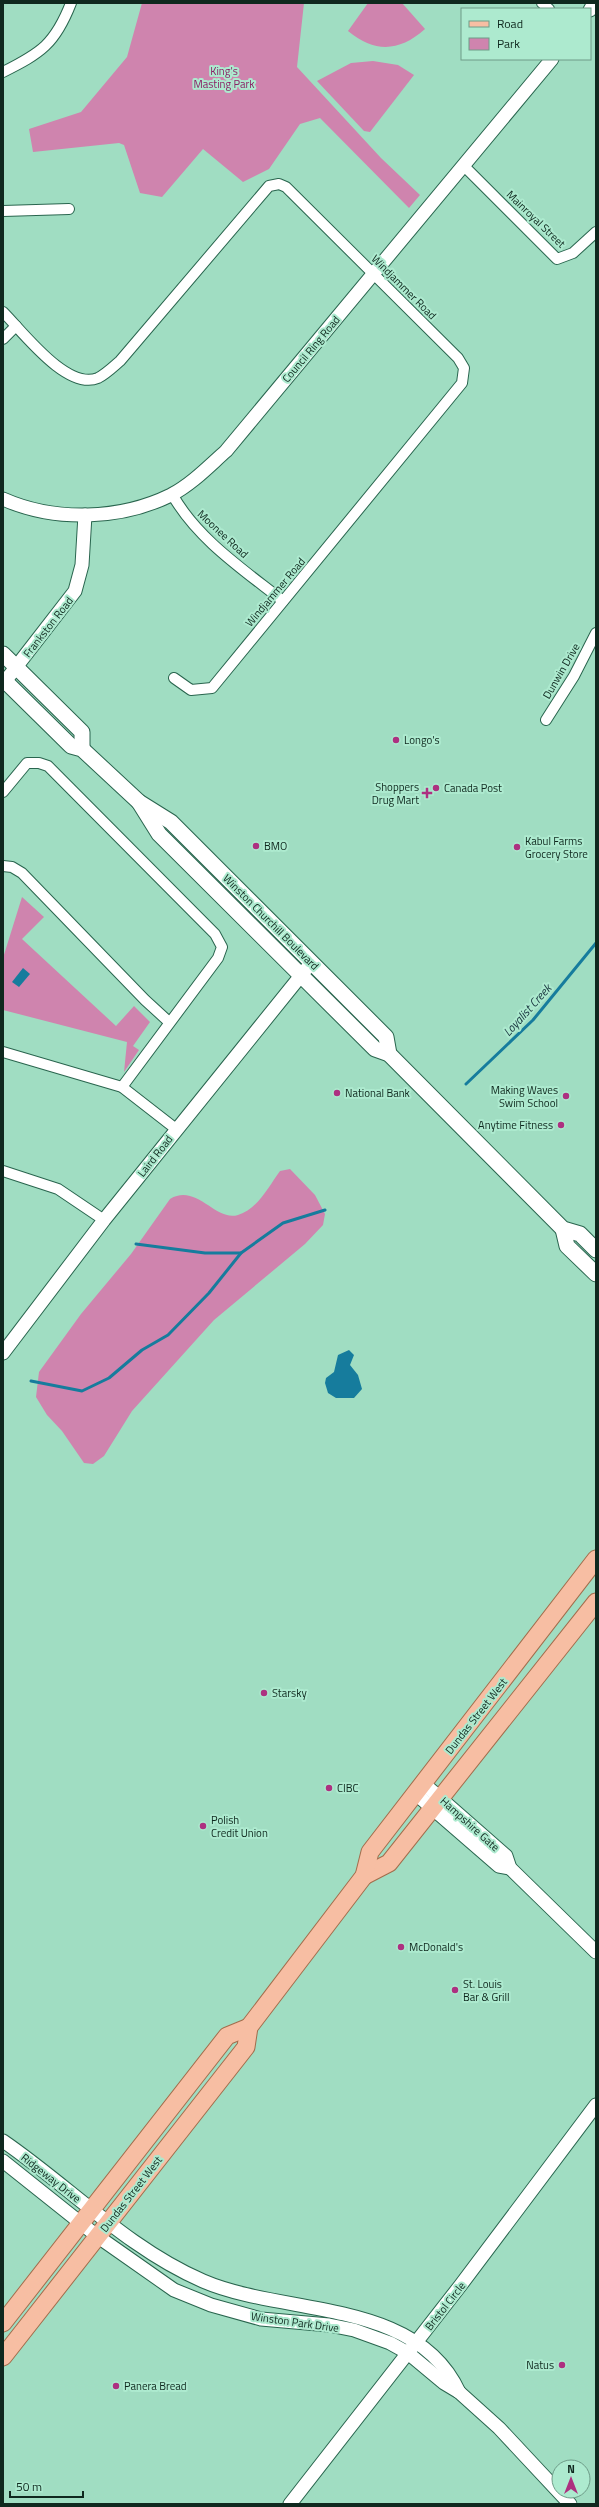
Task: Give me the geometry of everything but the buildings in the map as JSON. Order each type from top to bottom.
[{"type":"main road","points":[[3,654],[82,732],[82,748]]},
{"type":"main road","name":"Winston Churchill Boulevard","points":[[4,681],[71,746],[82,748],[139,802],[172,822],[386,1037],[389,1054]]},
{"type":"main road","name":"Winston Churchill Boulevard","points":[[139,802],[159,834],[375,1049],[389,1054],[563,1229],[580,1234],[596,1250]]},
{"type":"main road","name":"Winston Churchill Boulevard","points":[[563,1229],[567,1246],[596,1274]]},
{"type":"main road","name":"Dundas Street West","points":[[3,2323],[99,2216],[227,2036],[249,2027],[364,1876],[370,1852],[596,1559]]},
{"type":"main road","name":"Dundas Street West","points":[[364,1876],[389,1864],[596,1602]]},
{"type":"main road","name":"Dundas Street West","points":[[3,2357],[88,2229]]},
{"type":"street","points":[[3,72],[21,63],[51,43],[64,20],[70,3]]},
{"type":"street","name":"Council Ring Road","points":[[3,499],[47,512],[85,515],[130,509],[172,494],[199,475],[226,451],[551,60]]},
{"type":"street","name":"Mainroyal Street","points":[[463,165],[556,259],[573,253],[596,232]]},
{"type":"street","name":"Windjammer Road","points":[[3,312],[63,373],[82,380],[97,379],[120,362],[269,186],[274,184],[286,187],[458,358],[464,368],[462,383],[212,688],[191,690],[174,678]]},
{"type":"street","points":[[3,211],[69,209]]},
{"type":"street","points":[[3,339],[16,326]]},
{"type":"street","name":"Moonee Road","points":[[172,494],[181,511],[224,555],[283,601]]},
{"type":"street","name":"Frankston Road","points":[[4,681],[76,591],[82,565],[85,515]]},
{"type":"street","name":"Dunwin Drive","points":[[546,720],[574,676],[596,632]]},
{"type":"street","points":[[3,792],[27,763],[39,763],[48,766],[215,934],[222,947],[218,958],[122,1087]]},
{"type":"street","points":[[3,866],[12,868],[22,873],[145,1000],[169,1022]]},
{"type":"street","name":"Laird Road","points":[[3,1353],[104,1220],[176,1129],[246,1046],[311,962]]},
{"type":"street","points":[[3,1052],[122,1087],[176,1129]]},
{"type":"street","points":[[3,1171],[58,1189],[104,1220]]},
{"type":"street","name":"Hampshire Gate","points":[[420,1789],[499,1866],[510,1868],[596,1952]]},
{"type":"street","name":"Bristol Circle","points":[[290,2504],[412,2348],[596,2105]]},
{"type":"street","name":"Ridgeway Drive","points":[[3,2141],[99,2216]]},
{"type":"street","name":"Ridgeway Drive","points":[[3,2161],[88,2229]]},
{"type":"street","name":"Winston Park Drive","points":[[99,2216],[160,2260],[222,2288],[367,2321],[392,2329],[412,2348],[450,2373],[459,2392],[499,2428],[570,2504]]},
{"type":"street","name":"Winston Park Drive","points":[[88,2229],[174,2290],[211,2305],[261,2319],[329,2325],[354,2330],[390,2343],[412,2348]]},
{"type":"green space","name":"King's Masting Park","points":[[142,3],[304,3],[297,67],[381,158],[420,195],[409,208],[320,118],[300,124],[269,169],[243,182],[203,149],[162,197],[140,193],[124,145],[119,143],[33,152],[29,129],[81,112],[127,57]]},
{"type":"green space","points":[[368,3],[402,3],[425,29],[415,37],[396,46],[377,46],[368,43],[348,31]]},
{"type":"green space","points":[[373,61],[398,65],[414,75],[370,132],[364,131],[317,81],[351,63]]},
{"type":"green space","points":[[22,897],[44,917],[22,939],[116,1026],[134,1006],[150,1022],[133,1046],[139,1050],[124,1072],[127,1042],[3,1010],[3,958]]},
{"type":"green space","points":[[290,1169],[315,1195],[325,1214],[323,1225],[305,1244],[214,1320],[132,1411],[104,1456],[93,1464],[84,1463],[62,1431],[47,1415],[36,1397],[39,1372],[81,1314],[131,1254],[170,1199],[180,1195],[189,1196],[221,1213],[230,1216],[238,1215],[245,1212],[257,1203],[280,1171]]},
{"type":"water","points":[[23,968],[30,974],[19,987],[12,982]]},
{"type":"water","points":[[349,1350],[354,1355],[350,1365],[358,1375],[362,1389],[354,1398],[336,1398],[328,1393],[325,1383],[326,1378],[334,1372],[338,1355]]},
{"type":"waterway","name":"Loyalist Creek","points":[[466,1084],[533,1020],[596,943]]},
{"type":"waterway","points":[[31,1381],[82,1391],[109,1378],[142,1350],[168,1335],[209,1293],[241,1253],[283,1223],[325,1210]]},
{"type":"waterway","points":[[136,1244],[205,1253],[241,1253]]},
{"type":"place","name":"Longo's","points":[[396,740]]},
{"type":"place","name":"Canada Post","points":[[436,788]]},
{"type":"place","name":"Shoppers Drug Mart","points":[[427,793]]},
{"type":"place","name":"BMO","points":[[256,846]]},
{"type":"place","name":"Kabul Farms Grocery Store","points":[[517,847]]},
{"type":"place","name":"National Bank","points":[[337,1093]]},
{"type":"place","name":"Making Waves Swim School","points":[[566,1096]]},
{"type":"place","name":"Anytime Fitness","points":[[561,1125]]},
{"type":"place","name":"Starsky","points":[[264,1693]]},
{"type":"place","name":"CIBC","points":[[329,1788]]},
{"type":"place","name":"Polish Credit Union","points":[[203,1826]]},
{"type":"place","name":"McDonald's","points":[[401,1947]]},
{"type":"place","name":"St. Louis Bar & Grill","points":[[455,1990]]},
{"type":"place","name":"Natus","points":[[562,2365]]},
{"type":"place","name":"Panera Bread","points":[[116,2386]]}]
